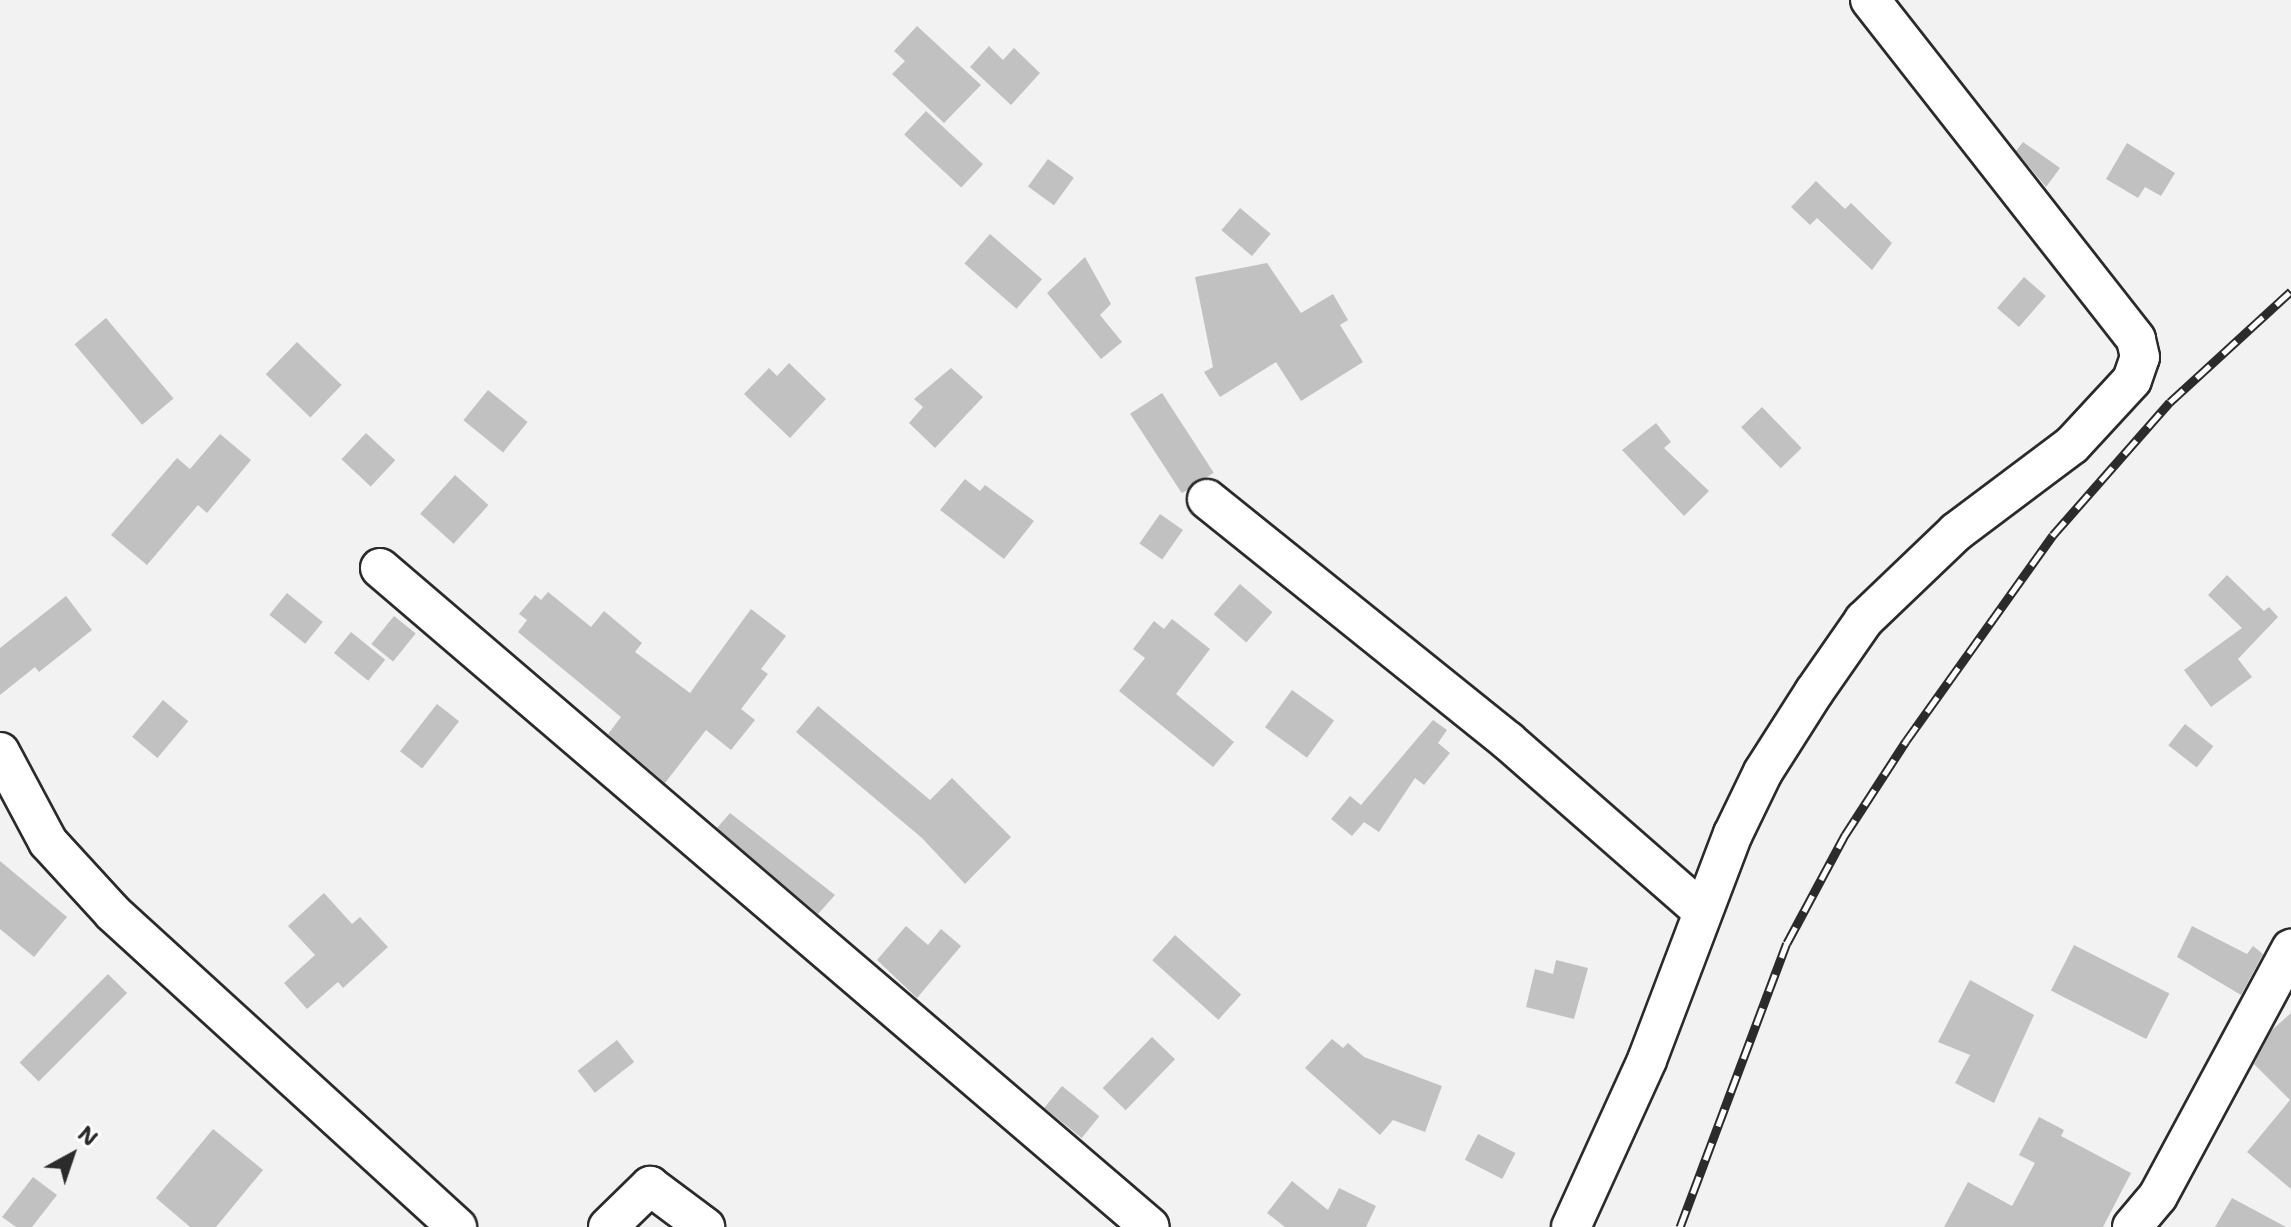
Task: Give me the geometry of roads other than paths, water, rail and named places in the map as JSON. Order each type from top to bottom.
[{"type":"street","points":[[1571,1227],[1647,1060],[1700,909],[1763,772],[1864,620],[1956,532],[2072,445],[2132,380],[2140,357],[2136,339],[1870,0]]},
{"type":"street","points":[[1207,499],[1508,741],[1700,909]]},
{"type":"street","points":[[380,568],[1150,1227]]},
{"type":"street","points":[[0,752],[48,842],[113,913],[457,1227]]},
{"type":"street","points":[[2132,1227],[2158,1196],[2291,949]]},
{"type":"street","points":[[608,1227],[650,1186],[705,1227]]},
{"type":"railway","points":[[1680,1227],[1787,943],[1845,835],[1906,741],[2053,535],[2170,402],[2291,291]]}]
